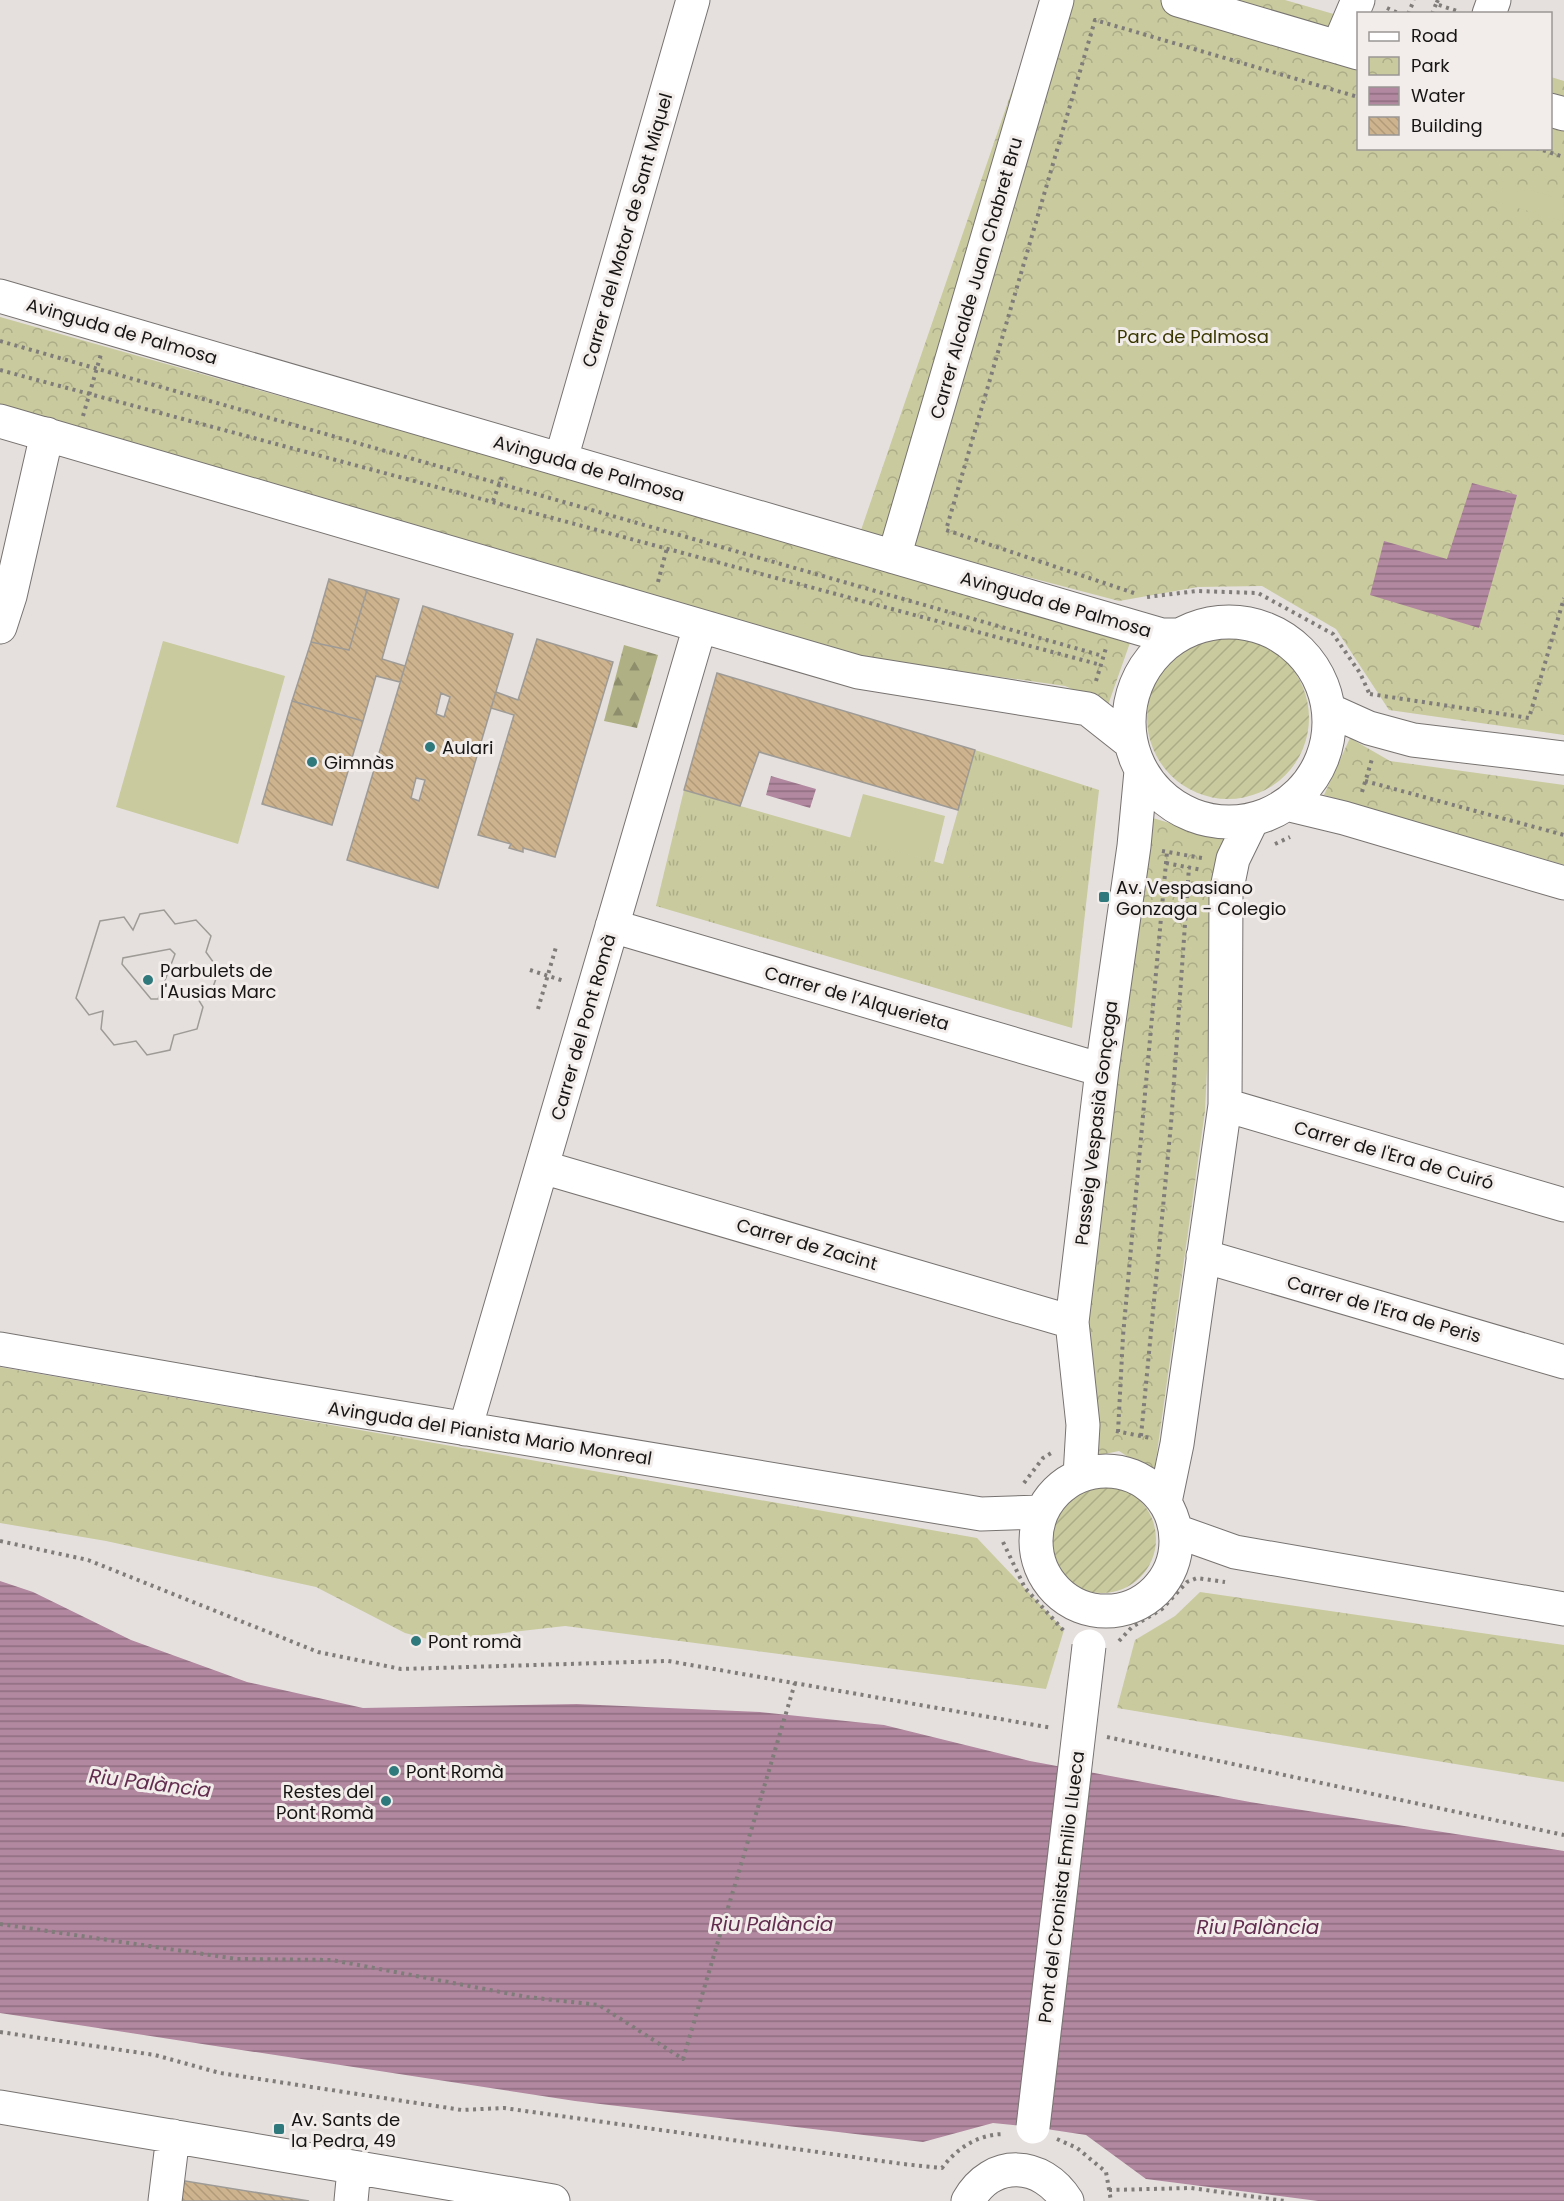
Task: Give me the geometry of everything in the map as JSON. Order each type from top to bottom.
[{"type":"street","name":"Carrer del Motor de Sant Miquel","points":[[561,459],[693,0]]},
{"type":"street","name":"Carrer Alcalde Juan Chabret Bru","points":[[894,557],[1057,0]]},
{"type":"street","points":[[1178,0],[1348,50],[1358,0]]},
{"type":"street","name":"Avinguda de Palmosa","points":[[0,296],[894,557],[1162,634],[1179,635]]},
{"type":"street","points":[[0,420],[858,672],[1088,710],[1136,757],[1161,796],[1188,814],[1220,822],[1252,820],[1286,804],[1306,786],[1321,763],[1329,737],[1329,710],[1320,678],[1301,652],[1274,632],[1243,623],[1209,624],[1179,635],[1154,655],[1137,681],[1129,711],[1136,757]]},
{"type":"street","points":[[0,627],[62,438]]},
{"type":"street","name":"Carrer del Pont Romà","points":[[465,1429],[700,626]]},
{"type":"street","points":[[1329,710],[1381,731],[1413,740],[1563,753]]},
{"type":"street","name":"Passeig Vespasià Gonçaga","points":[[1080,1476],[1083,1425],[1072,1322],[1102,1070],[1132,856],[1136,757]]},
{"type":"street","points":[[1286,804],[1353,821],[1564,883]]},
{"type":"street","points":[[1070,1603],[1094,1611],[1120,1611],[1143,1602],[1168,1576],[1176,1553],[1171,1516],[1177,1444],[1225,1106],[1226,893],[1233,859],[1252,820]]},
{"type":"street","name":"Carrer de l’Alquerieta","points":[[612,926],[1102,1070]]},
{"type":"street","name":"Carrer de l'Era de Cuiró","points":[[1225,1106],[1564,1205]]},
{"type":"street","name":"Carrer de Zacint","points":[[542,1167],[1072,1322]]},
{"type":"street","name":"Carrer de l'Era de Peris","points":[[1203,1256],[1564,1362]]},
{"type":"street","name":"Avinguda del Pianista Mario Monreal","points":[[0,1349],[981,1514],[1035,1550]]},
{"type":"street","points":[[1120,1611],[1101,1648],[1070,1603],[1046,1579],[1035,1550],[1029,1501],[1059,1489],[1080,1476],[1099,1471],[1124,1473],[1148,1484],[1171,1516],[1233,1568]]},
{"type":"street","name":"Avinguda del Pianista Mario Monreal","points":[[981,1514],[1029,1501]]},
{"type":"street","points":[[1168,1576],[1233,1568],[1564,1609]]},
{"type":"street","name":"Pont del Cronista Emilio Llueca","points":[[1057,2189],[1039,2159],[1033,2127],[1101,1648]]},
{"type":"street","points":[[0,2107],[173,2136],[352,2185],[553,2201]]},
{"type":"street","name":"Pont del Cronista Emilio Llueca","points":[[1002,2172],[1019,2152],[1033,2127]]},
{"type":"street","points":[[165,2201],[173,2136]]},
{"type":"street","points":[[968,2201],[979,2185],[1002,2172],[1018,2169],[1033,2172],[1057,2189]]},
{"type":"path","points":[[1437,2],[1461,12]]},
{"type":"path","points":[[1357,96],[1095,20],[946,530],[1149,598],[1197,591],[1258,592],[1333,634],[1360,673],[1369,693],[1529,718],[1564,597]]},
{"type":"path","points":[[1542,150],[1564,157]]},
{"type":"path","points":[[62,438],[89,393],[109,328]]},
{"type":"path","points":[[0,341],[1103,656]]},
{"type":"path","points":[[0,370],[1101,664]]},
{"type":"path","points":[[651,611],[667,548]]},
{"type":"path","points":[[1353,821],[1381,731]]},
{"type":"path","points":[[1365,781],[1564,835]]},
{"type":"path","points":[[1118,1432],[1123,1336],[1167,852]]},
{"type":"path","points":[[1132,856],[1230,876]]},
{"type":"path","points":[[1141,1436],[1171,1124],[1189,867]]},
{"type":"path","points":[[538,1009],[556,947]]},
{"type":"path","points":[[530,970],[564,981]]},
{"type":"path","points":[[1029,1501],[1043,1458],[1053,1452],[1065,1426],[1083,1425]]},
{"type":"path","points":[[981,1514],[977,1538],[1003,1542],[1025,1588],[1064,1630],[1067,1645],[1101,1648],[1162,1609],[1187,1582],[1233,1568]]},
{"type":"path","points":[[0,1541],[88,1560],[318,1652],[401,1669],[668,1661],[1059,1729]]},
{"type":"path","points":[[0,1924],[237,1959],[332,1960],[527,1996],[599,2005],[683,2059],[795,1683]]},
{"type":"path","points":[[1105,1737],[1564,1835]]},
{"type":"path","points":[[0,2032],[155,2055],[220,2073],[462,2110],[504,2108],[808,2153],[942,2168],[968,2143],[993,2134],[1011,2134],[1033,2127],[1077,2148],[1106,2172],[1111,2201]]},
{"type":"path","points":[[1109,2190],[1191,2188],[1285,2201]]},
{"type":"green space","name":"Parc de Palmosa","points":[[1043,0],[1285,0],[1357,21],[1357,150],[1552,150],[1552,77],[1564,81],[1564,735],[1389,710],[1336,629],[1262,586],[1198,587],[1119,601],[860,533]]},
{"type":"green space","points":[[1500,181],[1564,200],[1562,221],[1494,201]]},
{"type":"green space","points":[[0,317],[1132,637],[1108,705],[1065,686],[837,654],[0,408]]},
{"type":"green space","points":[[1228,637],[1259,643],[1285,661],[1303,687],[1309,718],[1303,749],[1285,775],[1259,793],[1228,799],[1197,793],[1171,775],[1153,749],[1147,718],[1153,687],[1171,661],[1197,643]]},
{"type":"green space","points":[[163,641],[285,676],[238,844],[116,807]]},
{"type":"green space","points":[[624,645],[658,655],[637,728],[604,721]]},
{"type":"green space","points":[[1350,738],[1390,761],[1564,785],[1564,865],[1324,795]]},
{"type":"green space","points":[[975,750],[1099,790],[1072,1028],[656,906],[684,790],[943,864]]},
{"type":"green space","points":[[863,794],[945,816],[934,862],[850,838]]},
{"type":"green space","points":[[1146,816],[1227,840],[1216,882],[1205,1111],[1154,1474],[1119,1451],[1095,1456],[1084,1320]]},
{"type":"green space","points":[[0,1367],[977,1538],[1064,1630],[1046,1689],[565,1626],[435,1641],[405,1633],[316,1587],[106,1541],[0,1523]]},
{"type":"green space","points":[[1102,1485],[1123,1489],[1140,1501],[1152,1518],[1156,1539],[1152,1560],[1140,1577],[1123,1589],[1102,1593],[1081,1589],[1064,1577],[1052,1560],[1048,1539],[1052,1518],[1064,1501],[1081,1489]]},
{"type":"green space","points":[[1200,1592],[1564,1645],[1564,1782],[1117,1708],[1135,1640],[1175,1616]]},
{"type":"water","points":[[1472,483],[1517,495],[1479,628],[1370,595],[1384,541],[1447,559]]},
{"type":"water","points":[[771,776],[816,789],[810,808],[766,795]]},
{"type":"water","name":"Riu Palància","points":[[0,1581],[33,1592],[131,1640],[247,1682],[363,1708],[577,1704],[760,1712],[884,1725],[1030,1761],[1250,1802],[1564,1851],[1564,2201],[1318,2201],[1146,2179],[1086,2135],[1033,2127],[993,2123],[923,2142],[575,2101],[0,2013]]},
{"type":"building","points":[[329,579],[367,590],[349,650],[311,642]]},
{"type":"building","points":[[367,590],[399,599],[382,659],[405,666],[400,682],[376,676],[363,721],[292,701],[311,642],[349,650]]},
{"type":"building","name":"Aulari","points":[[423,606],[513,634],[438,888],[347,860]],"holes":[[[441,693],[450,697],[444,717],[436,714]],[[416,778],[425,780],[419,801],[411,798]]]},
{"type":"building","name":"Aulari","points":[[537,639],[613,662],[555,857],[523,848],[523,852],[509,848],[511,844],[478,835],[514,715],[491,708],[496,692],[518,700]]},
{"type":"building","points":[[717,673],[975,750],[958,810],[759,752],[740,806],[684,790]]},
{"type":"building","name":"Gimnàs","points":[[292,701],[363,721],[332,825],[262,804]]},
{"type":"building","name":"Parbulets de l'Ausias Marc","points":[[164,910],[175,924],[196,920],[211,936],[206,952],[219,970],[212,990],[195,994],[203,1007],[197,1029],[174,1035],[170,1050],[147,1055],[136,1041],[114,1045],[101,1029],[103,1011],[89,1015],[76,998],[100,921],[124,917],[133,930],[140,914]]},
{"type":"building","name":"Parbulets de l'Ausias Marc","points":[[164,910],[175,924],[196,920],[211,936],[206,952],[219,970],[212,990],[195,994],[203,1007],[197,1029],[174,1035],[170,1050],[147,1055],[136,1041],[114,1045],[101,1029],[103,1011],[89,1015],[76,998],[100,921],[124,917],[133,930],[140,914]]},
{"type":"building","points":[[170,949],[175,954],[158,999],[151,999],[122,964],[123,958]]},
{"type":"building","points":[[170,949],[175,954],[158,999],[151,999],[122,964],[123,958]]},
{"type":"building","points":[[179,2180],[309,2201],[176,2201]]},
{"type":"place","name":"Aulari","points":[[430,747]]},
{"type":"place","name":"Gimnàs","points":[[312,762]]},
{"type":"place","name":"Av. Vespasiano Gonzaga - Colegio","points":[[1104,897]]},
{"type":"place","name":"Parbulets de l'Ausias Marc","points":[[148,980]]},
{"type":"place","name":"Pont romà","points":[[416,1641]]},
{"type":"place","name":"Pont Romà","points":[[394,1771]]},
{"type":"place","name":"Restes del Pont Romà","points":[[386,1801]]},
{"type":"place","name":"Av. Sants de la Pedra, 49","points":[[279,2129]]}]
